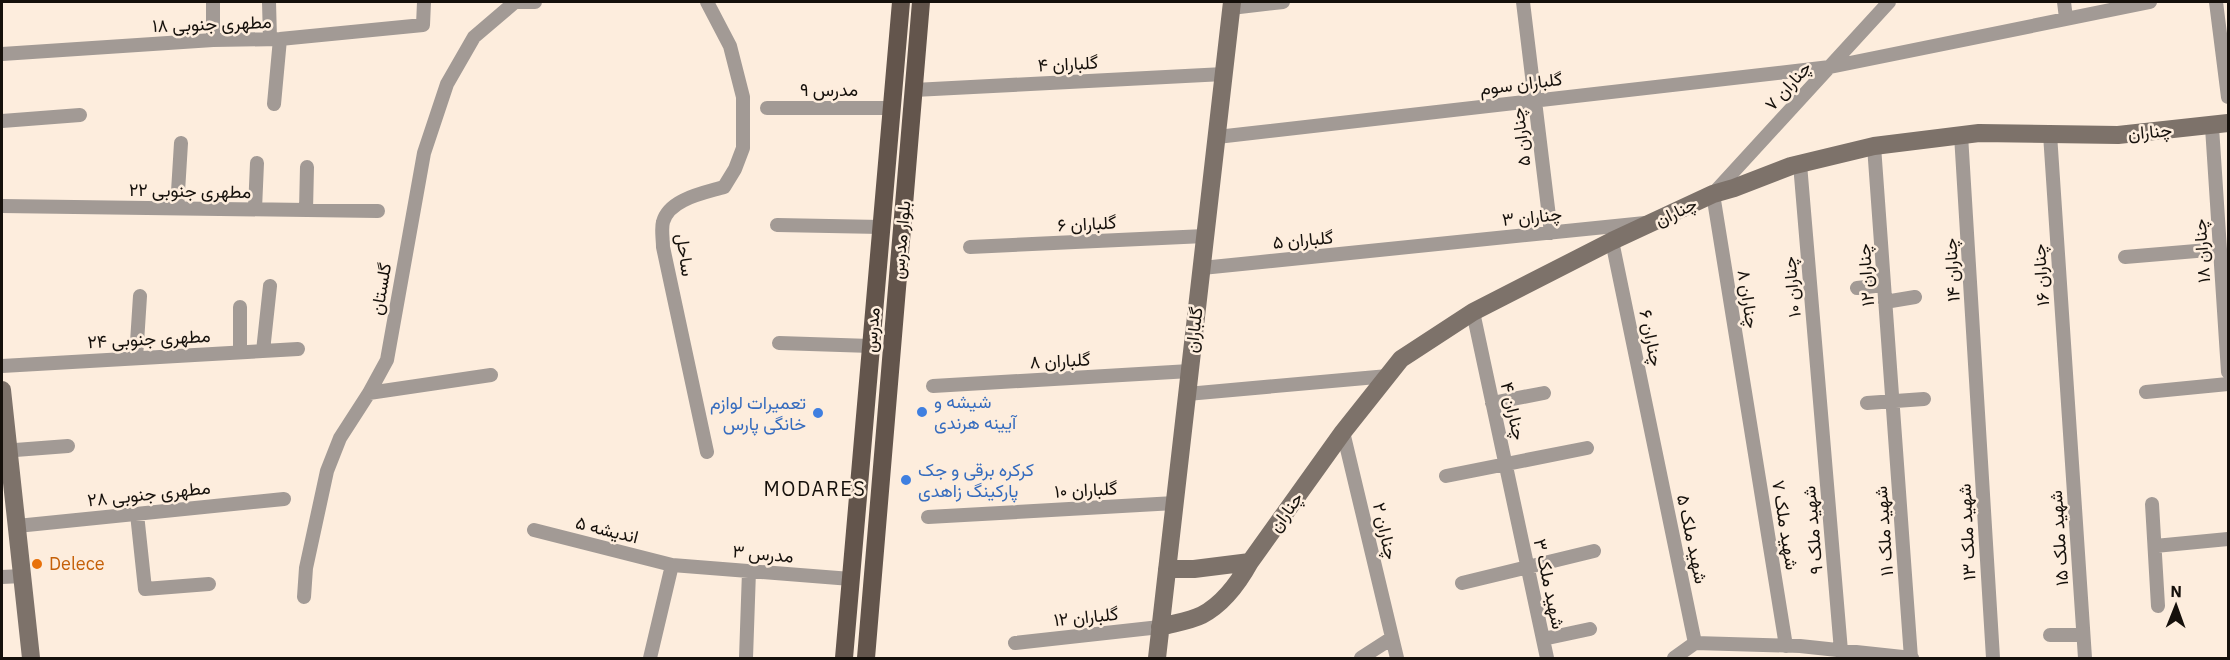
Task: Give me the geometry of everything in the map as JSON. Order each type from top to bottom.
[{"type":"main road","name":"مدرس","points":[[844,658],[901,2]]},
{"type":"main road","name":"بلوار مدرس","points":[[866,658],[921,2]]},
{"type":"main road","points":[[858,495],[880,495]]},
{"type":"street","points":[[213,2],[213,40]]},
{"type":"street","points":[[269,2],[275,39],[274,104]]},
{"type":"street","name":"۱۸ مطهری جنوبی","points":[[2,54],[213,40],[275,39],[423,26],[424,2]]},
{"type":"street","points":[[517,2],[534,2]]},
{"type":"street","name":"گلستان","points":[[304,597],[306,568],[327,471],[340,438],[387,360],[424,153],[447,84],[474,38],[517,2]]},
{"type":"street","name":"ساحل","points":[[707,2],[730,45],[743,97],[743,148],[735,170],[724,187],[673,206],[663,222],[663,247],[707,452]]},
{"type":"street","points":[[1232,5],[1283,2]]},
{"type":"street","name":"۵ چناران","points":[[1523,2],[1551,233]]},
{"type":"street","name":"چناران ۷","points":[[1713,194],[1889,2]]},
{"type":"street","points":[[2064,2],[2066,18]]},
{"type":"street","name":"گلباران سوم","points":[[1216,137],[1830,67],[2121,5],[2150,2]]},
{"type":"street","points":[[2216,2],[2229,97]]},
{"type":"street","name":"گلباران","points":[[1157,658],[1232,5]]},
{"type":"street","name":"گلباران ۴","points":[[914,90],[1224,74]]},
{"type":"street","name":"مدرس ۹","points":[[767,108],[892,108]]},
{"type":"street","points":[[2,121],[80,115]]},
{"type":"street","name":"چناران","points":[[1161,627],[1202,615],[1222,599],[1240,579],[1343,432],[1401,359],[1473,312],[1612,241],[1713,194],[1800,164],[1874,146],[1979,133],[2118,135],[2220,125]]},
{"type":"street","name":"چناران ۱۸","points":[[2220,125],[2220,249],[2229,372]]},
{"type":"street","name":"چناران ۱۶","points":[[2050,134],[2068,415]]},
{"type":"street","name":"چناران ۱۴","points":[[1961,135],[1978,403]]},
{"type":"street","points":[[177,208],[181,143]]},
{"type":"street","name":"چناران ۱۲","points":[[1874,146],[1893,402]]},
{"type":"street","points":[[255,209],[257,163]]},
{"type":"street","name":"چناران ۱۰","points":[[1800,164],[1821,407]]},
{"type":"street","points":[[306,210],[308,167]]},
{"type":"street","name":"چناران ۸","points":[[1713,194],[1748,410]]},
{"type":"street","name":"مطهری جنوبی ۲۲","points":[[2,206],[378,211]]},
{"type":"street","name":"چناران ۳","points":[[1408,248],[1659,221]]},
{"type":"street","points":[[777,225],[881,227]]},
{"type":"street","name":"گلباران ۶","points":[[970,247],[1205,236]]},
{"type":"street","name":"چناران ۶","points":[[1612,241],[1654,442]]},
{"type":"street","name":"گلباران ۵","points":[[1202,268],[1408,248]]},
{"type":"street","points":[[2125,257],[2220,249]]},
{"type":"street","points":[[1857,288],[1884,285]]},
{"type":"street","points":[[263,351],[270,286]]},
{"type":"street","points":[[136,358],[140,296]]},
{"type":"street","points":[[1886,302],[1916,297]]},
{"type":"street","points":[[240,307],[240,352]]},
{"type":"street","name":"۴ چناران","points":[[1473,312],[1517,518]]},
{"type":"street","points":[[779,344],[871,346]]},
{"type":"street","name":"مطهری جنوبی ۲۴","points":[[2,366],[298,349]]},
{"type":"street","name":"گلباران ۸","points":[[933,386],[1190,371]]},
{"type":"street","points":[[369,393],[491,375]]},
{"type":"street","points":[[1187,394],[1388,376]]},
{"type":"street","points":[[2146,392],[2229,384]]},
{"type":"street","points":[[2,390],[5,450],[17,526],[31,658]]},
{"type":"street","points":[[1492,403],[1544,393]]},
{"type":"street","points":[[1867,403],[1924,399]]},
{"type":"street","name":"شهید ملک ۱۱","points":[[1893,402],[1911,658]]},
{"type":"street","name":"شهید ملک ۱۳","points":[[1978,403],[1993,658]]},
{"type":"street","name":"شهید ملک ۹","points":[[1821,407],[1841,651]]},
{"type":"street","name":"شهید ملک ۷","points":[[1748,410],[1786,646]]},
{"type":"street","name":"شهید ملک ۱۵","points":[[2068,415],[2085,658]]},
{"type":"street","name":"۲ چناران","points":[[1343,432],[1397,658]]},
{"type":"street","name":"شهید ملک ۵","points":[[1654,442],[1695,644]]},
{"type":"street","points":[[5,450],[68,446]]},
{"type":"street","points":[[1446,476],[1587,448]]},
{"type":"street","name":"۲۸ مطهری جنوبی","points":[[17,526],[284,499]]},
{"type":"street","name":"گلباران ۱۰","points":[[928,517],[1175,503]]},
{"type":"street","points":[[2152,504],[2158,606]]},
{"type":"street","points":[[137,514],[145,589],[209,584]]},
{"type":"street","name":"۳ شهید ملک","points":[[1517,518],[1547,658]]},
{"type":"street","name":"اندیشه ۵","points":[[534,531],[672,565]]},
{"type":"street","points":[[2155,546],[2229,539]]},
{"type":"street","points":[[1462,583],[1594,551]]},
{"type":"street","points":[[1167,569],[1194,570],[1250,562]]},
{"type":"street","points":[[650,658],[672,565]]},
{"type":"street","name":"مدرس ۳","points":[[672,565],[851,579]]},
{"type":"street","points":[[746,658],[749,571]]},
{"type":"street","points":[[2,578],[22,576]]},
{"type":"street","name":"گلباران ۱۲","points":[[1015,643],[1161,627]]},
{"type":"street","points":[[1543,639],[1590,629]]},
{"type":"street","points":[[2050,635],[2083,635]]},
{"type":"street","points":[[1361,658],[1392,638]]},
{"type":"street","points":[[1674,658],[1695,644],[1755,652],[1786,646],[1911,658]]},
{"type":"place","name":"شیشه و آیینه هرندی","points":[[922,412]]},
{"type":"place","name":"تعمیرات لوازم خانگی پارس","points":[[818,413]]},
{"type":"place","name":"کرکره برقی و جک پارکینگ زاهدی","points":[[906,480]]},
{"type":"place","name":"Delece","points":[[37,564]]},
{"type":"district","name":"MODARES","points":[[815,489]]}]
